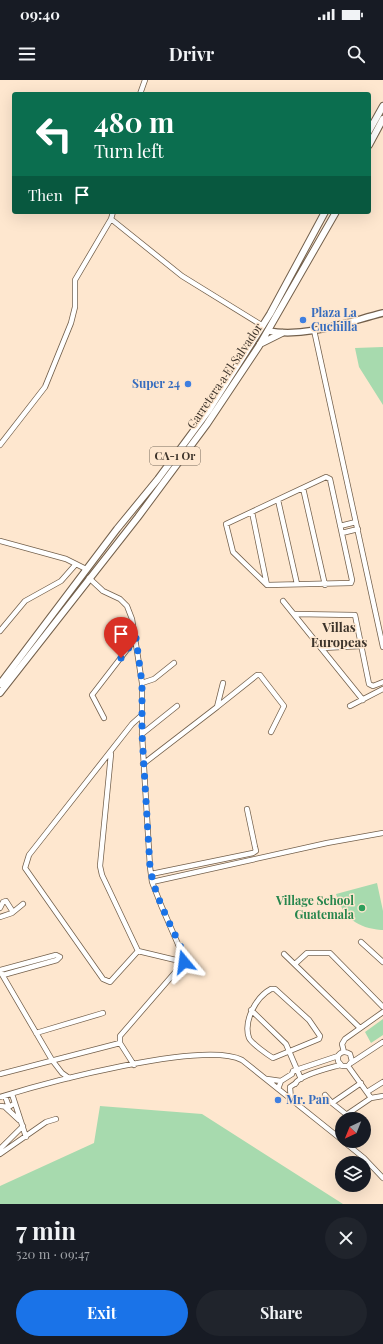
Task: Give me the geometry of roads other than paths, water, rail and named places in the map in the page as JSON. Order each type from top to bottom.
[{"type":"highway","points":[[371,127],[383,106]]},
{"type":"highway","points":[[371,141],[383,119]]},
{"type":"highway","name":"Carretera a El Salvador","points":[[0,684],[86,569],[158,479],[209,410],[263,326],[324,214]]},
{"type":"highway","points":[[319,242],[331,214]]},
{"type":"highway","name":"Carretera a El Salvador","points":[[0,693],[101,564],[198,436],[260,344],[335,214]]},
{"type":"highway","points":[[269,328],[281,333]]},
{"type":"highway","points":[[260,344],[281,333]]},
{"type":"highway","points":[[101,564],[107,552],[125,529],[119,526]]},
{"type":"main road","points":[[281,333],[314,330],[383,313]]},
{"type":"street","points":[[141,92],[145,80]]},
{"type":"street","points":[[0,445],[45,386],[71,323],[75,307],[75,280],[111,219],[112,214]]},
{"type":"street","points":[[111,219],[182,276],[263,326]]},
{"type":"street","points":[[314,330],[383,647]]},
{"type":"street","points":[[326,477],[329,478],[352,580],[348,584],[267,585],[233,552],[226,528],[228,522],[278,500],[326,477]]},
{"type":"street","points":[[303,488],[325,585]]},
{"type":"street","points":[[278,500],[298,584]]},
{"type":"street","points":[[252,512],[267,585]]},
{"type":"street","points":[[340,526],[356,522]]},
{"type":"street","points":[[342,533],[358,529]]},
{"type":"street","points":[[0,541],[66,559],[86,569]]},
{"type":"street","points":[[0,631],[25,601],[61,581],[76,564]]},
{"type":"street","points":[[89,578],[103,591],[120,599],[127,606],[132,619],[142,683],[142,734],[152,882],[184,954],[184,962],[120,1036],[120,1043],[134,1065]]},
{"type":"street","points":[[283,601],[363,700]]},
{"type":"street","points":[[295,614],[354,614],[356,617],[369,684],[373,686],[383,682]]},
{"type":"street","points":[[104,718],[92,695],[136,638]]},
{"type":"street","points":[[322,648],[362,646]]},
{"type":"street","points":[[142,683],[154,679],[174,663]]},
{"type":"street","points":[[144,764],[257,675],[260,675],[284,706],[271,732]]},
{"type":"street","points":[[217,707],[223,683]]},
{"type":"street","points":[[350,706],[381,690],[376,685]]},
{"type":"street","points":[[142,734],[177,706]]},
{"type":"street","points":[[138,951],[110,982],[103,979],[25,868],[26,860],[29,855],[132,724],[142,715]]},
{"type":"street","points":[[111,752],[100,866],[102,875],[138,951]]},
{"type":"street","points":[[151,874],[253,853],[256,851],[246,808]]},
{"type":"street","points":[[152,882],[383,833]]},
{"type":"street","points":[[0,908],[3,902],[6,901],[13,912]]},
{"type":"street","points":[[0,917],[13,912],[23,904]]},
{"type":"street","points":[[361,942],[383,962]]},
{"type":"street","points":[[138,951],[184,962]]},
{"type":"street","points":[[295,964],[307,952],[330,954],[383,1007]]},
{"type":"street","points":[[284,954],[360,1028]]},
{"type":"street","points":[[56,955],[60,957],[57,960],[1,972],[56,955]]},
{"type":"street","points":[[1,972],[52,1060],[62,1073],[70,1078]]},
{"type":"street","points":[[275,989],[309,1020],[318,1032],[319,1039],[274,1058],[251,1041],[249,1031],[251,1010],[267,991],[275,989]]},
{"type":"street","points":[[251,1010],[286,1044],[295,1070],[295,1083],[291,1100]]},
{"type":"street","points":[[344,1052],[343,1042],[383,1012]]},
{"type":"street","points":[[36,1033],[103,1013]]},
{"type":"street","points":[[279,1090],[340,1065],[350,1064],[383,1042]]},
{"type":"street","points":[[0,1074],[120,1043]]},
{"type":"street","points":[[266,1079],[284,1078],[292,1074],[295,1070],[338,1056],[344,1052]]},
{"type":"street","points":[[344,1052],[352,1056],[350,1064],[371,1098]]},
{"type":"street","points":[[22,1124],[5,1107],[2,1097],[70,1078],[171,1057],[219,1054],[232,1056],[242,1060],[335,1134]]},
{"type":"street","points":[[338,1056],[340,1065]]},
{"type":"street","points":[[284,1078],[295,1083]]},
{"type":"street","points":[[279,1090],[284,1078]]},
{"type":"street","points":[[367,1092],[383,1082]]},
{"type":"street","points":[[332,1103],[361,1083]]},
{"type":"street","points":[[12,1094],[26,1137]]},
{"type":"street","points":[[325,1095],[342,1112]]},
{"type":"street","points":[[350,1112],[371,1098],[383,1096]]},
{"type":"street","points":[[5,1107],[15,1103]]},
{"type":"street","points":[[0,1154],[46,1122],[56,1119]]},
{"type":"street","points":[[0,1149],[22,1124]]},
{"type":"street","points":[[352,1148],[383,1178]]},
{"type":"place","name":"Plaza La Cuchilla","points":[[303,320]]},
{"type":"place","name":"Super 24","points":[[188,384]]},
{"type":"place","name":"Village School Guatemala","points":[[362,908]]},
{"type":"place","name":"Mr. Pan","points":[[278,1100]]},
{"type":"district","name":"Villas Europeas","points":[[339,634]]}]
